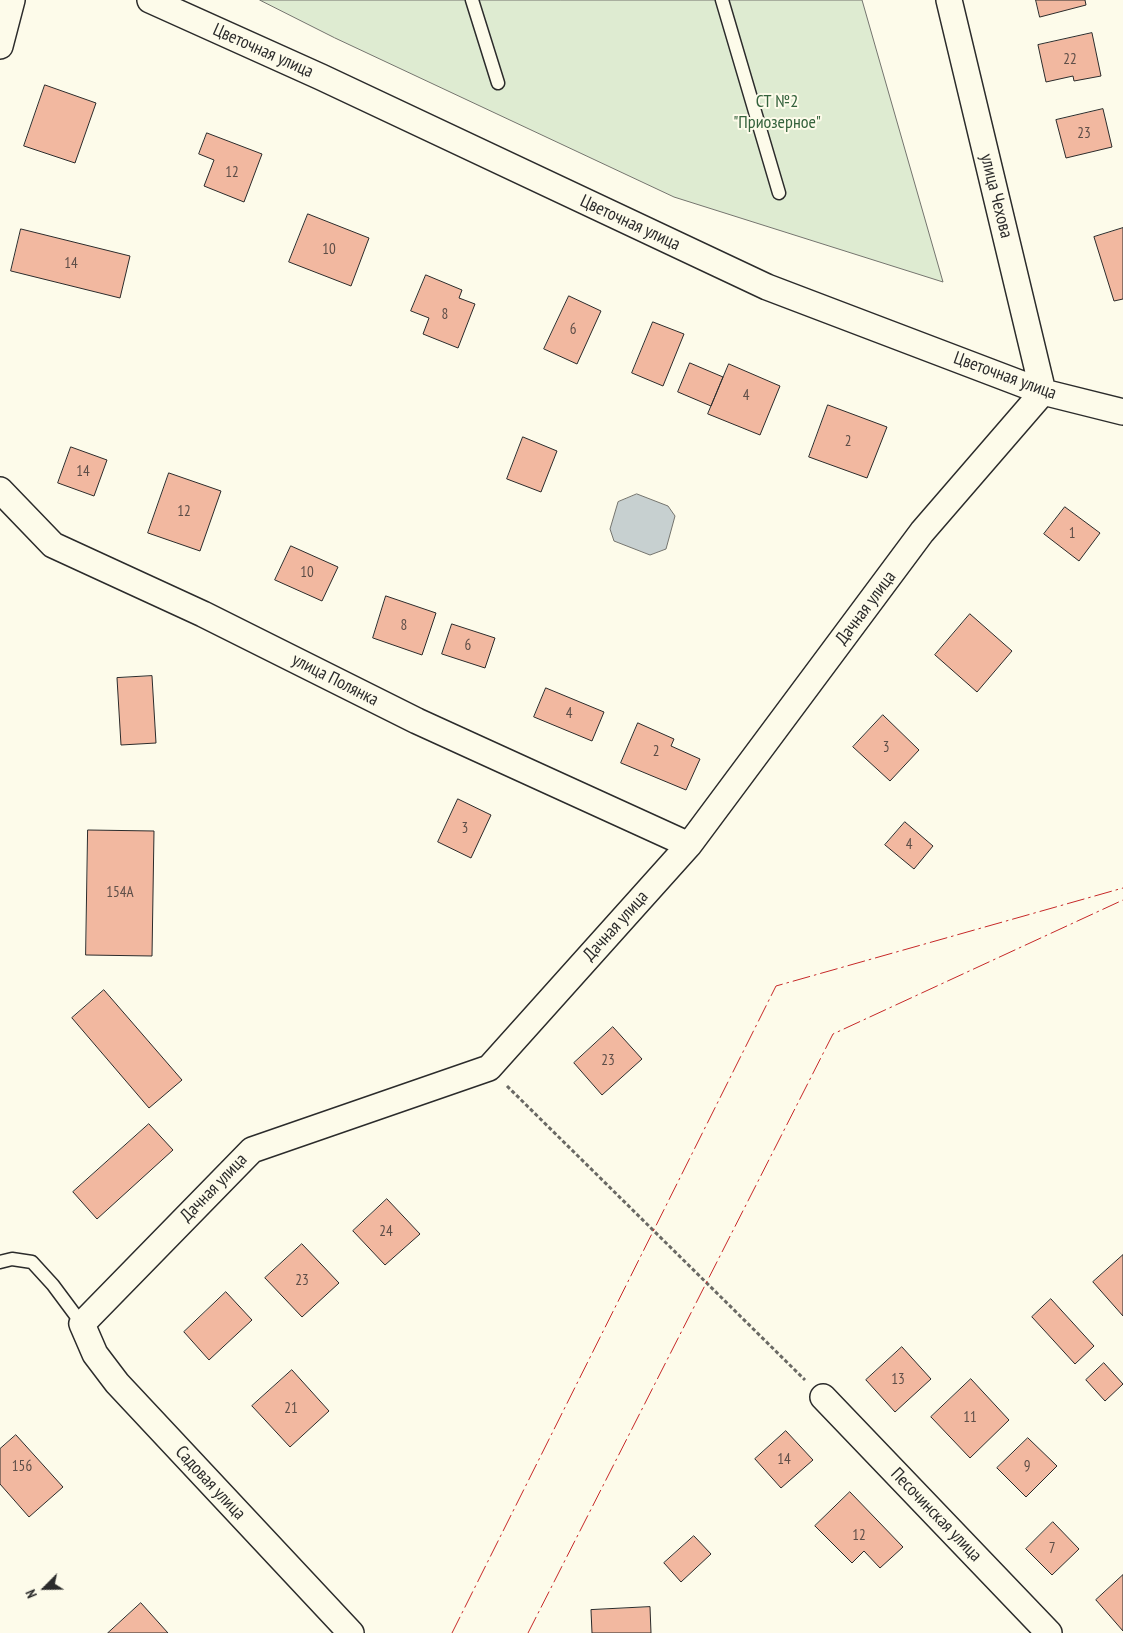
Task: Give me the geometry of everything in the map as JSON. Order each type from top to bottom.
[{"type":"street","points":[[0,46],[12,0]]},
{"type":"street","name":"Цветочная улица","points":[[150,0],[321,77],[767,287],[1043,392],[1123,412]]},
{"type":"street","name":"улица Чехова","points":[[949,0],[1043,392]]},
{"type":"street","name":"Дачная улица","points":[[82,1324],[252,1150],[489,1068],[689,845],[922,532],[1043,392]]},
{"type":"street","name":"улица Полянка","points":[[0,490],[53,545],[203,614],[417,721],[689,845]]},
{"type":"street","name":"Садовая улица","points":[[82,1324],[95,1354],[117,1384],[351,1633]]},
{"type":"street","name":"Песочинская улица","points":[[823,1397],[1049,1633]]},
{"type":"lane","points":[[472,0],[498,83]]},
{"type":"lane","points":[[722,0],[779,194]]},
{"type":"lane","points":[[0,1262],[12,1259],[32,1262],[53,1285],[82,1324]]},
{"type":"path","points":[[489,1068],[823,1397]]},
{"type":"green space","name":"СТ №2 \"Приозерное\"","points":[[260,0],[862,0],[943,282],[674,197],[335,38]]},
{"type":"shaded area","points":[[637,494],[668,506],[675,516],[666,549],[650,555],[614,541],[610,529],[618,502]]},
{"type":"building","points":[[1036,0],[1085,0],[1086,5],[1040,17]]},
{"type":"building","points":[[1092,33],[1101,76],[1074,81],[1073,76],[1046,82],[1038,45]]},
{"type":"building","points":[[45,85],[96,103],[75,163],[24,146]]},
{"type":"building","points":[[1103,109],[1112,147],[1066,158],[1056,120]]},
{"type":"building","points":[[207,133],[262,154],[244,202],[204,186],[214,160],[199,154]]},
{"type":"building","points":[[308,214],[369,238],[351,286],[289,262]]},
{"type":"building","points":[[1123,228],[1123,299],[1114,301],[1094,237]]},
{"type":"building","points":[[21,229],[130,256],[120,298],[11,271]]},
{"type":"building","points":[[426,275],[462,290],[459,298],[475,304],[458,348],[423,334],[429,318],[411,311]]},
{"type":"building","points":[[569,296],[601,311],[577,364],[544,349]]},
{"type":"building","points":[[653,322],[684,334],[663,386],[632,373]]},
{"type":"building","points":[[690,363],[723,377],[711,406],[678,392]]},
{"type":"building","points":[[729,364],[780,386],[760,435],[708,414]]},
{"type":"building","points":[[828,405],[887,427],[867,478],[809,457]]},
{"type":"building","points":[[523,437],[557,451],[541,492],[507,479]]},
{"type":"building","points":[[71,447],[107,460],[94,496],[58,483]]},
{"type":"building","points":[[169,473],[221,491],[200,551],[148,533]]},
{"type":"building","points":[[1065,507],[1100,533],[1079,561],[1044,534]]},
{"type":"building","points":[[291,546],[338,567],[322,601],[275,580]]},
{"type":"building","points":[[386,596],[436,613],[422,655],[373,638]]},
{"type":"building","points":[[970,614],[1012,651],[977,692],[935,655]]},
{"type":"building","points":[[452,624],[495,638],[485,668],[442,654]]},
{"type":"building","points":[[152,676],[156,743],[121,745],[117,678]]},
{"type":"building","points":[[546,688],[604,712],[592,741],[534,717]]},
{"type":"building","points":[[883,715],[919,750],[890,781],[853,747]]},
{"type":"building","points":[[638,723],[674,739],[671,746],[700,759],[686,790],[621,763]]},
{"type":"building","points":[[458,799],[491,815],[471,858],[438,842]]},
{"type":"building","points":[[905,822],[933,846],[914,869],[885,845]]},
{"type":"building","points":[[88,830],[154,831],[152,956],[86,955]]},
{"type":"building","points":[[104,990],[182,1080],[149,1108],[72,1018]]},
{"type":"building","points":[[613,1027],[642,1059],[602,1095],[574,1063]]},
{"type":"building","points":[[149,1124],[173,1150],[97,1219],[73,1192]]},
{"type":"building","points":[[387,1199],[420,1234],[385,1265],[353,1231]]},
{"type":"building","points":[[302,1244],[339,1283],[302,1317],[265,1278]]},
{"type":"building","points":[[1123,1255],[1123,1316],[1093,1282]]},
{"type":"building","points":[[226,1292],[252,1320],[209,1360],[184,1332]]},
{"type":"building","points":[[1051,1299],[1094,1346],[1075,1364],[1032,1317]]},
{"type":"building","points":[[902,1347],[931,1379],[895,1412],[866,1380]]},
{"type":"building","points":[[1104,1363],[1123,1384],[1105,1401],[1086,1380]]},
{"type":"building","points":[[292,1370],[329,1411],[290,1447],[252,1406]]},
{"type":"building","points":[[971,1379],[1009,1420],[970,1458],[931,1417]]},
{"type":"building","points":[[786,1431],[813,1460],[781,1488],[755,1459]]},
{"type":"building","points":[[16,1435],[63,1487],[29,1517],[0,1484],[0,1449]]},
{"type":"building","points":[[1028,1438],[1057,1466],[1026,1497],[997,1468]]},
{"type":"building","points":[[850,1492],[903,1547],[880,1568],[864,1551],[852,1563],[815,1526]]},
{"type":"building","points":[[1053,1522],[1079,1549],[1052,1575],[1026,1549]]},
{"type":"building","points":[[694,1536],[711,1554],[681,1582],[664,1563]]},
{"type":"building","points":[[1123,1575],[1123,1631],[1096,1600]]},
{"type":"building","points":[[141,1603],[168,1633],[108,1633]]},
{"type":"building","points":[[650,1607],[651,1633],[592,1633],[591,1610]]},
{"type":"power","points":[[452,1633],[776,986],[1123,888]]},
{"type":"power","points":[[528,1633],[833,1034],[1123,900]]}]
